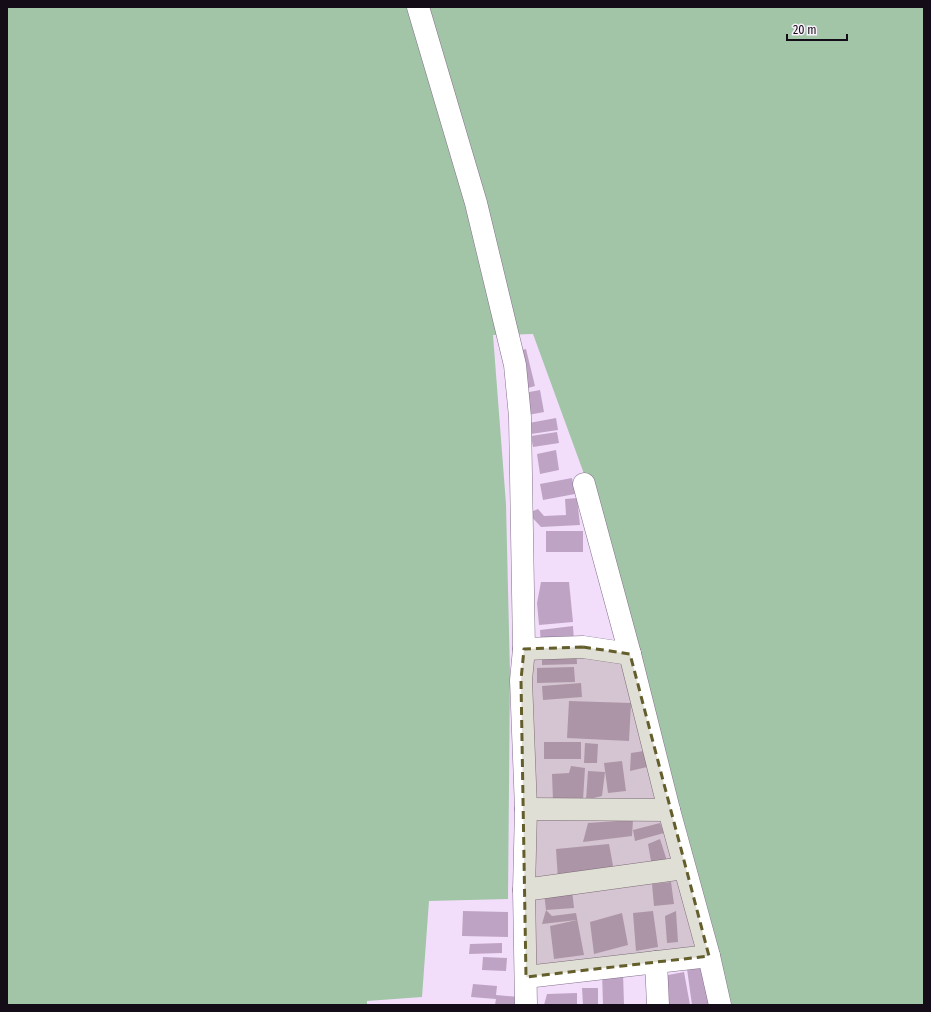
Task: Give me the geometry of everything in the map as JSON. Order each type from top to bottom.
[{"type":"street","points":[[418,7],[476,203],[515,365],[520,417],[524,649],[521,680],[526,809],[524,890],[526,1005]]},
{"type":"street","points":[[584,484],[630,654],[684,868],[709,956],[720,1005]]},
{"type":"street","points":[[524,649],[583,647],[630,654]]},
{"type":"street","points":[[526,809],[669,810]]},
{"type":"street","points":[[524,890],[684,868]]},
{"type":"street","points":[[526,977],[709,956]]},
{"type":"street","points":[[656,962],[658,1005]]},
{"type":"highlighted area","points":[[583,647],[630,654],[709,956],[526,977],[521,680],[524,649]]},
{"type":"green space","points":[[7,7],[924,7],[924,1005],[727,1005],[595,504],[533,334],[493,335],[506,504],[510,674],[508,899],[429,901],[422,997],[367,1001],[367,1005],[7,1005]]},
{"type":"building","points":[[526,349],[535,386],[525,389],[516,351]]},
{"type":"building","points":[[540,390],[544,412],[528,415],[524,393]]},
{"type":"building","points":[[556,418],[558,430],[531,434],[529,423]]},
{"type":"building","points":[[557,432],[559,443],[533,447],[531,436]]},
{"type":"building","points":[[556,450],[559,470],[540,474],[537,454]]},
{"type":"building","points":[[572,478],[575,494],[543,500],[540,484]]},
{"type":"building","points":[[577,498],[580,525],[541,527],[528,513],[538,509],[544,516],[566,515],[565,499]]},
{"type":"building","points":[[546,531],[583,531],[583,552],[546,552]]},
{"type":"building","points":[[541,582],[569,582],[573,622],[539,625],[537,603]]},
{"type":"building","points":[[573,626],[574,643],[541,647],[540,630]]},
{"type":"building","points":[[576,649],[577,664],[542,665],[542,651]]},
{"type":"building","points":[[574,667],[575,682],[537,683],[537,668]]},
{"type":"building","points":[[581,683],[582,697],[543,700],[542,686]]},
{"type":"building","points":[[569,701],[631,703],[629,741],[567,738]]},
{"type":"building","points":[[544,742],[581,742],[581,759],[544,759]]},
{"type":"building","points":[[585,743],[598,744],[597,763],[584,763]]},
{"type":"building","points":[[644,751],[647,767],[630,771],[631,753]]},
{"type":"building","points":[[622,761],[626,791],[608,793],[604,763]]},
{"type":"building","points":[[571,766],[585,768],[583,800],[553,801],[552,774],[569,773]]},
{"type":"building","points":[[588,771],[605,772],[602,796],[586,800]]},
{"type":"building","points":[[633,820],[632,836],[583,842],[588,823]]},
{"type":"building","points":[[660,823],[664,833],[635,841],[633,830]]},
{"type":"building","points":[[660,839],[668,864],[652,867],[648,844]]},
{"type":"building","points":[[609,844],[614,871],[558,880],[556,849]]},
{"type":"building","points":[[671,882],[674,904],[654,906],[652,884]]},
{"type":"building","points":[[572,890],[574,908],[546,910],[544,893]]},
{"type":"building","points":[[546,910],[552,916],[576,913],[584,955],[554,959],[550,926],[577,920],[542,924]]},
{"type":"building","points":[[463,911],[508,912],[508,937],[462,936]]},
{"type":"building","points":[[653,911],[658,947],[636,951],[633,913]]},
{"type":"building","points":[[676,911],[678,942],[667,943],[665,916]]},
{"type":"building","points":[[622,913],[628,945],[594,954],[590,922]]},
{"type":"building","points":[[502,943],[502,953],[469,954],[470,944]]},
{"type":"building","points":[[483,957],[507,958],[506,971],[482,970]]},
{"type":"building","points":[[703,966],[709,1004],[692,1005],[687,969]]},
{"type":"building","points":[[623,972],[624,1005],[603,1005],[602,973]]},
{"type":"building","points":[[684,972],[690,1005],[669,1005],[663,976]]},
{"type":"building","points":[[473,984],[497,986],[496,995],[519,997],[519,1005],[495,1005],[496,999],[471,997]]},
{"type":"building","points":[[582,988],[598,988],[598,1005],[583,1005]]},
{"type":"building","points":[[577,993],[577,1005],[544,1005],[547,994]]}]
